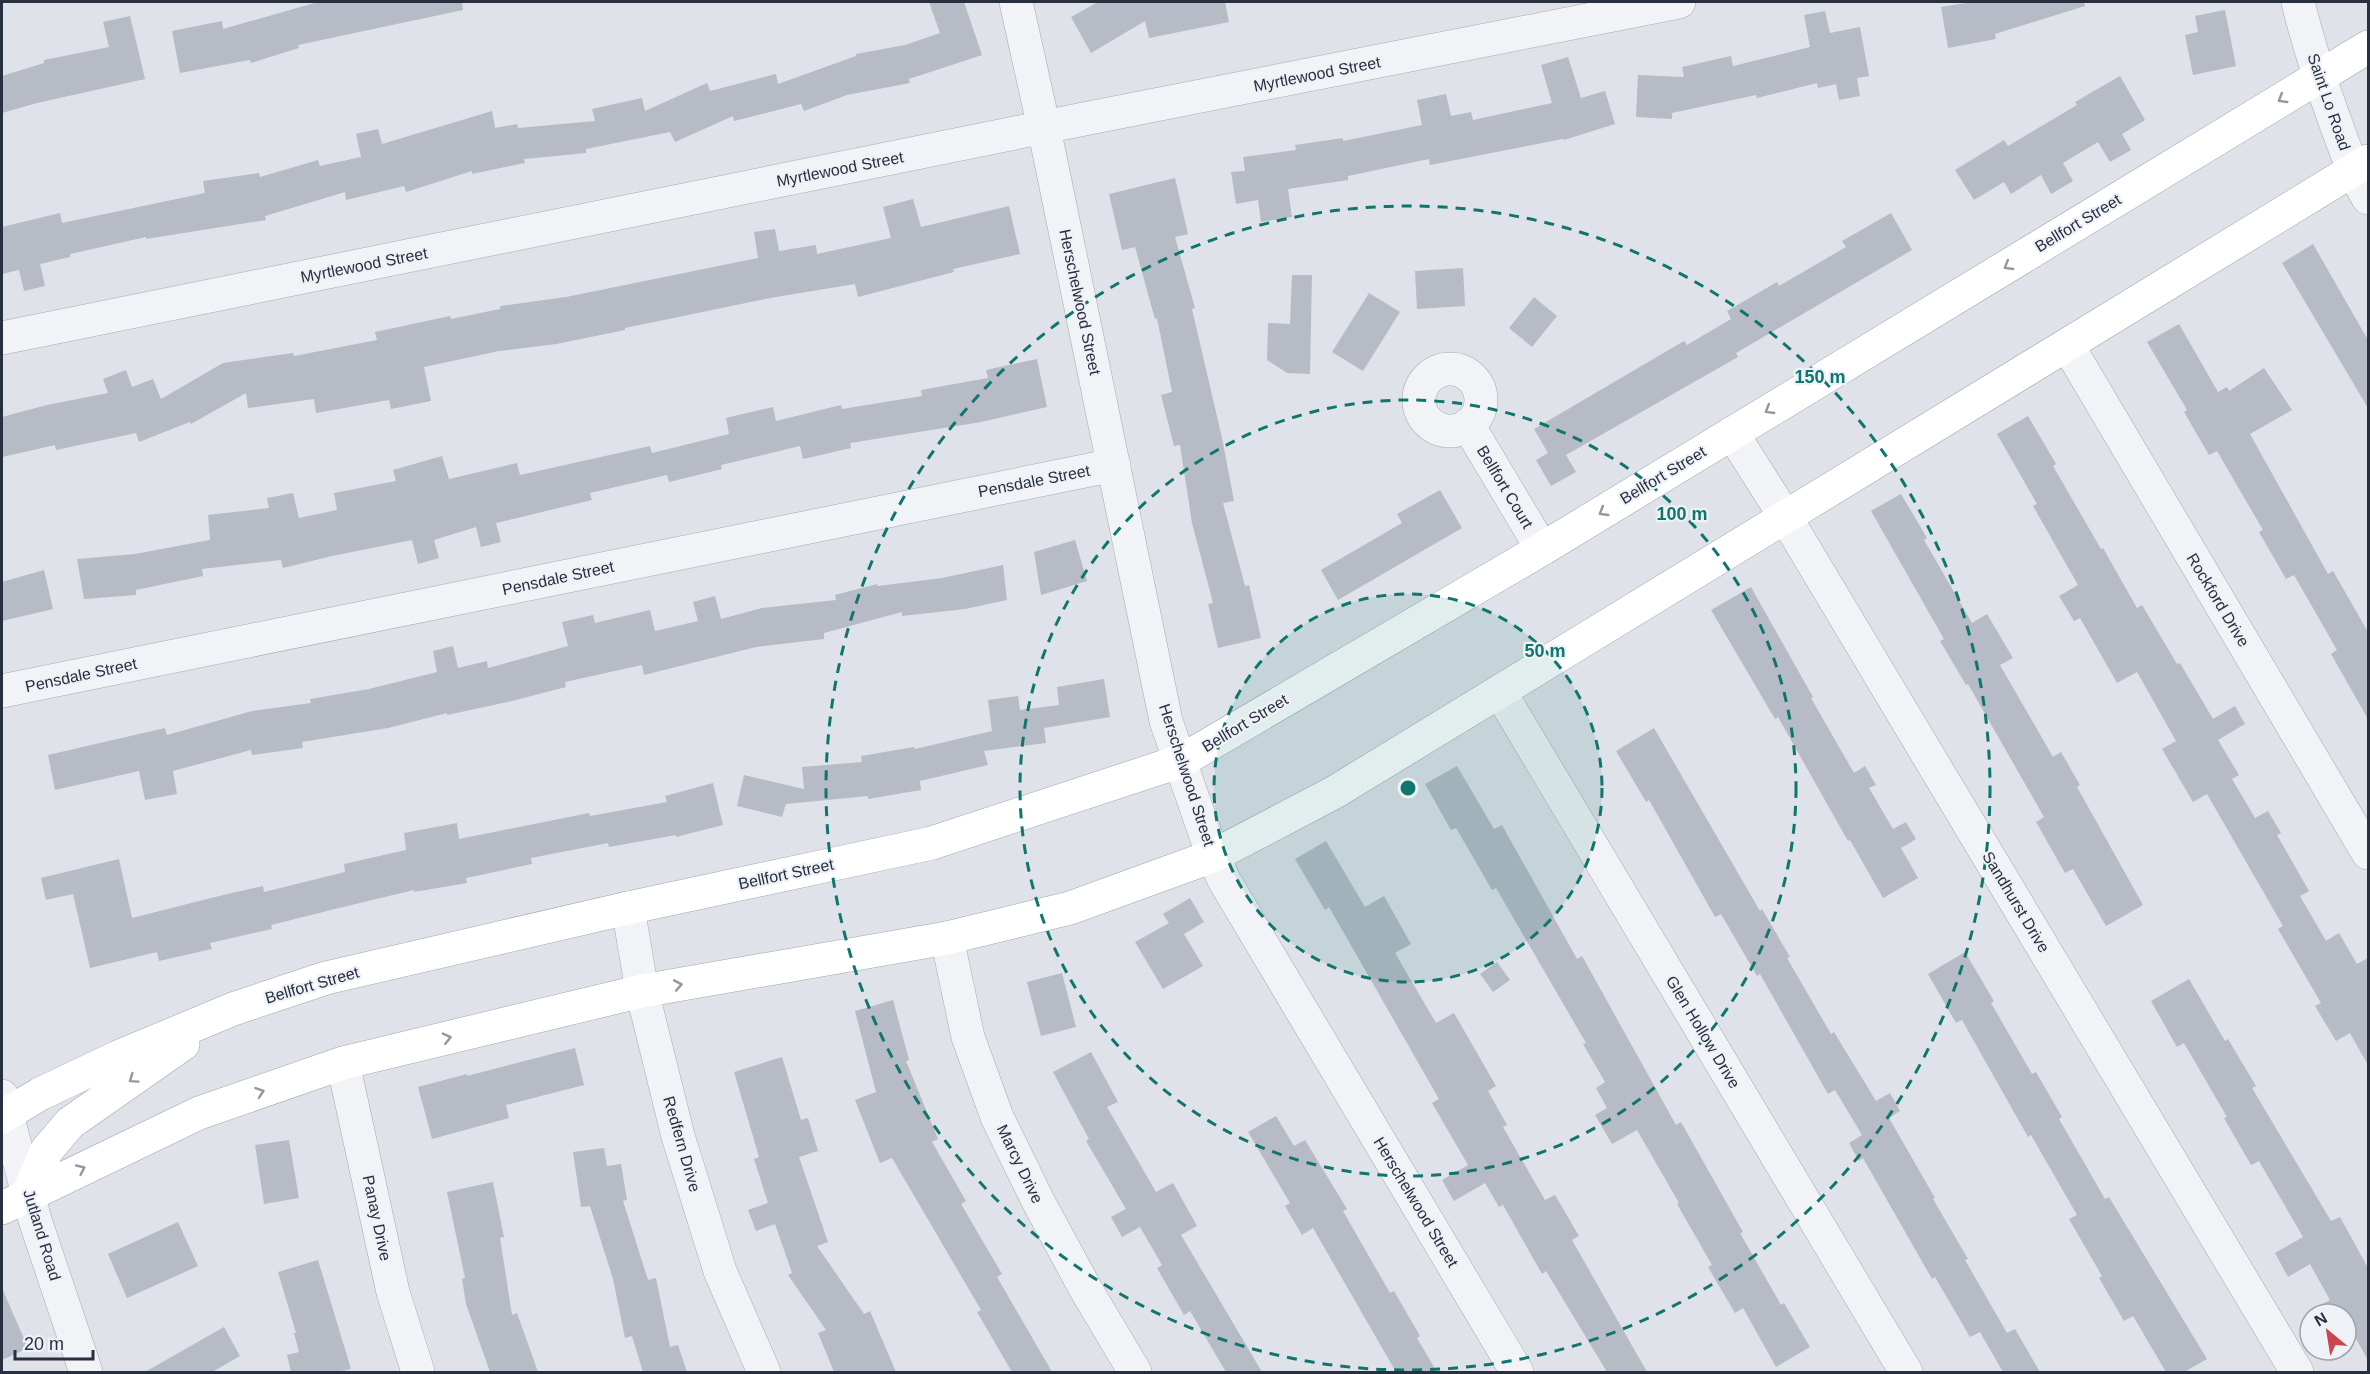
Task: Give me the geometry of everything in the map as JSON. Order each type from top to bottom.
[{"type":"main road","name":"Bellfort Street","points":[[3,1118],[40,1095],[118,1057],[233,1009],[326,978],[628,908],[932,843],[1181,761],[1542,549],[2368,47]]},
{"type":"main road","points":[[15,1200],[199,1113],[343,1063],[642,991],[947,938],[1070,908],[1213,856],[1335,792],[2068,346],[2363,177]]},
{"type":"main road","points":[[15,1200],[47,1150],[70,1123],[233,1009]]},
{"type":"street","name":"Herschelwood Street","points":[[1016,2],[1166,721],[1213,856],[1224,879],[1518,1372]]},
{"type":"street","name":"Myrtlewood Street","points":[[2,338],[1679,2]]},
{"type":"street","name":"Saint Lo Road","points":[[2298,2],[2319,77],[2363,177]]},
{"type":"street","name":"Rockford Drive","points":[[2068,346],[2368,853]]},
{"type":"street","name":"Bellfort Court","points":[[1468,425],[1542,549]]},
{"type":"street","name":"Sandhurst Drive","points":[[1732,433],[1786,518],[2297,1372]]},
{"type":"street","name":"Pensdale Street","points":[[2,691],[1114,465]]},
{"type":"street","name":"Glen Hollow Drive","points":[[1500,692],[1906,1372]]},
{"type":"street","name":"Redfern Drive","points":[[628,908],[642,991],[678,1136],[720,1270],[764,1372]]},
{"type":"street","name":"Marcy Drive","points":[[947,938],[968,1037],[998,1117],[1069,1259],[1135,1372]]},
{"type":"street","name":"Panay Drive","points":[[343,1063],[393,1292],[418,1372]]},
{"type":"street","name":"Jutland Road","points":[[3,1118],[15,1200],[86,1372]]},
{"type":"building","points":[[318,2],[462,2],[463,10],[298,45],[299,48],[251,63],[250,60],[180,73],[172,31],[222,21],[223,29]]},
{"type":"building","points":[[929,2],[964,2],[982,55],[909,79],[910,83],[847,95],[804,111],[801,104],[734,121],[733,116],[675,142],[670,132],[586,149],[586,153],[524,159],[525,163],[472,174],[472,171],[406,192],[404,186],[346,200],[345,192],[265,216],[266,220],[146,239],[146,237],[70,254],[70,257],[40,264],[45,286],[24,291],[19,270],[2,274],[2,227],[60,213],[62,223],[205,193],[203,181],[259,173],[260,177],[318,160],[320,166],[361,157],[356,134],[378,129],[382,144],[492,111],[495,128],[517,124],[518,128],[595,121],[592,109],[642,98],[645,111],[707,83],[710,91],[776,74],[778,84],[856,56],[856,54],[905,45],[940,33]]},
{"type":"building","points":[[1098,2],[1225,2],[1229,22],[1149,38],[1145,21],[1091,53],[1071,17]]},
{"type":"building","points":[[1972,2],[2084,2],[2085,6],[1995,34],[1996,39],[1948,48],[1941,7]]},
{"type":"building","points":[[2225,10],[2236,66],[2193,75],[2185,35],[2198,32],[2195,16]]},
{"type":"building","points":[[1825,11],[1830,33],[1860,27],[1869,76],[1857,78],[1860,96],[1839,100],[1836,84],[1818,88],[1817,83],[1757,98],[1756,95],[1672,113],[1672,119],[1636,117],[1638,75],[1684,77],[1682,67],[1731,56],[1733,66],[1810,47],[1804,15]]},
{"type":"building","points":[[130,16],[145,79],[2,113],[2,76],[44,63],[44,60],[109,47],[103,22]]},
{"type":"building","points":[[1568,57],[1581,98],[1605,91],[1615,124],[1564,140],[1430,165],[1429,159],[1348,176],[1348,180],[1288,189],[1292,217],[1261,222],[1258,200],[1236,204],[1231,172],[1245,171],[1243,157],[1296,150],[1295,145],[1343,138],[1343,141],[1422,125],[1417,100],[1446,94],[1451,116],[1471,112],[1473,120],[1552,103],[1541,65]]},
{"type":"building","points":[[2120,76],[2145,120],[2122,134],[2131,150],[2110,162],[2098,142],[2063,163],[2073,181],[2051,194],[2041,175],[2011,194],[2004,182],[1974,200],[1955,170],[2004,140],[2008,146],[2077,105],[2075,102]]},
{"type":"building","points":[[1175,178],[1188,234],[1175,237],[1195,308],[1192,309],[1234,501],[1223,503],[1245,586],[1249,585],[1261,638],[1218,648],[1208,604],[1213,603],[1192,523],[1180,445],[1174,446],[1161,395],[1172,392],[1157,318],[1155,319],[1135,247],[1122,250],[1109,194]]},
{"type":"building","points":[[913,199],[921,227],[1009,206],[1020,254],[953,269],[954,272],[858,297],[855,284],[770,298],[556,344],[499,351],[424,367],[431,401],[391,409],[389,400],[316,413],[314,399],[248,408],[246,393],[191,424],[190,422],[139,442],[136,433],[56,450],[55,445],[2,457],[2,417],[108,393],[103,379],[126,370],[132,387],[153,379],[161,399],[223,363],[293,353],[294,356],[377,340],[375,332],[450,316],[451,319],[500,309],[500,306],[566,297],[758,258],[754,232],[775,229],[779,251],[816,245],[817,254],[891,238],[883,207]]},
{"type":"building","points":[[1891,213],[1912,250],[1736,353],[1738,357],[1566,455],[1576,472],[1551,486],[1536,460],[1548,453],[1534,429],[1684,341],[1687,345],[1731,319],[1727,311],[1777,282],[1779,286],[1846,247],[1842,241]]},
{"type":"building","points":[[2313,244],[2368,340],[2368,408],[2282,263]]},
{"type":"building","points":[[1463,268],[1465,306],[1417,309],[1415,271]]},
{"type":"building","points":[[1292,275],[1312,275],[1310,374],[1287,373],[1267,360],[1268,323],[1290,324]]},
{"type":"building","points":[[1369,293],[1400,312],[1363,371],[1332,352]]},
{"type":"building","points":[[1534,297],[1557,316],[1532,347],[1509,328]]},
{"type":"building","points":[[2179,324],[2218,392],[2227,387],[2229,391],[2264,368],[2292,410],[2250,434],[2328,574],[2333,571],[2368,632],[2368,719],[2331,654],[2337,650],[2294,575],[2286,579],[2259,532],[2263,530],[2217,451],[2209,455],[2184,412],[2187,410],[2147,342]]},
{"type":"building","points":[[1037,359],[1047,407],[981,422],[850,443],[851,448],[803,459],[800,446],[721,465],[722,469],[669,482],[667,475],[590,493],[592,500],[496,523],[501,542],[481,547],[476,527],[434,540],[439,558],[418,564],[412,540],[283,568],[281,560],[202,569],[203,576],[136,590],[136,595],[84,599],[77,559],[135,554],[210,540],[208,515],[269,508],[267,498],[293,493],[299,518],[337,510],[334,493],[396,481],[393,470],[442,456],[449,479],[517,463],[520,475],[650,446],[652,453],[729,434],[726,418],[773,407],[776,421],[841,405],[842,409],[922,396],[921,390],[988,378],[986,370]]},
{"type":"building","points":[[2028,416],[2056,464],[2053,466],[2137,608],[2142,605],[2213,719],[2235,706],[2245,724],[2218,740],[2239,775],[2232,779],[2255,818],[2268,811],[2281,833],[2277,835],[2309,891],[2300,896],[2326,941],[2339,933],[2357,964],[2368,958],[2368,1065],[2350,1033],[2336,1041],[2315,1006],[2321,1003],[2278,929],[2283,926],[2207,794],[2193,802],[2162,749],[2176,741],[2137,672],[2117,683],[2080,618],[2074,621],[2059,596],[2078,585],[2033,506],[2037,504],[1997,434]]},
{"type":"building","points":[[1440,490],[1462,528],[1338,600],[1321,570],[1402,523],[1397,514]]},
{"type":"building","points":[[1901,494],[1927,538],[1924,540],[1972,623],[1987,614],[2013,658],[2000,665],[2053,757],[2061,752],[2080,785],[2077,787],[2143,905],[2106,926],[2073,869],[2065,873],[2036,822],[2044,817],[1968,684],[1966,685],[1940,641],[1944,639],[1871,511]]},
{"type":"building","points":[[1075,540],[1087,581],[1041,595],[1034,552]]},
{"type":"building","points":[[1003,565],[1007,600],[965,609],[902,616],[902,612],[824,633],[824,639],[756,647],[644,675],[642,665],[565,682],[566,687],[512,701],[447,715],[447,713],[388,728],[302,742],[303,748],[252,755],[251,750],[173,771],[177,794],[145,800],[139,771],[55,790],[48,755],[165,728],[167,735],[252,711],[311,703],[310,699],[369,689],[437,672],[433,651],[453,646],[458,668],[487,661],[488,668],[568,646],[562,622],[593,615],[595,623],[650,610],[655,631],[698,621],[693,602],[715,596],[721,619],[762,608],[836,600],[835,595],[877,584],[878,586],[942,578]]},
{"type":"building","points":[[44,570],[53,609],[2,621],[2,582]]},
{"type":"building","points":[[1751,587],[1854,773],[1865,766],[1876,785],[1869,788],[1893,829],[1906,822],[1916,839],[1901,848],[1918,878],[1883,898],[1778,717],[1775,719],[1711,610]]},
{"type":"building","points":[[1104,679],[1110,717],[1044,728],[1046,743],[984,751],[988,765],[920,781],[921,790],[868,799],[868,796],[786,804],[782,817],[737,806],[744,775],[804,789],[802,767],[862,762],[861,756],[914,747],[915,749],[992,731],[988,700],[1018,696],[1020,710],[1059,705],[1057,687]]},
{"type":"building","points":[[1654,728],[1760,911],[1762,909],[1790,957],[1787,958],[1831,1034],[1834,1032],[1876,1101],[1890,1093],[1900,1111],[1889,1118],[1968,1259],[1965,1260],[2007,1333],[2015,1329],[2040,1372],[2003,1372],[1980,1332],[1970,1337],[1935,1277],[1932,1279],[1863,1158],[1859,1161],[1849,1143],[1862,1135],[1835,1090],[1828,1094],[1760,974],[1757,976],[1721,914],[1715,917],[1649,800],[1646,802],[1616,751]]},
{"type":"building","points":[[1457,766],[1494,829],[1502,825],[1577,959],[1582,956],[1676,1125],[1681,1122],[1781,1305],[1784,1303],[1810,1347],[1776,1367],[1743,1308],[1735,1313],[1708,1267],[1712,1265],[1637,1130],[1612,1144],[1595,1115],[1607,1108],[1596,1088],[1605,1082],[1583,1044],[1586,1043],[1496,888],[1492,890],[1456,828],[1451,830],[1425,784]]},
{"type":"building","points":[[713,783],[723,825],[676,837],[676,835],[609,847],[608,843],[531,858],[532,864],[466,878],[467,883],[414,892],[414,890],[271,925],[272,929],[210,943],[212,949],[159,961],[157,952],[90,968],[73,894],[46,900],[41,878],[119,859],[132,918],[263,886],[264,892],[345,872],[344,864],[406,850],[404,833],[457,823],[459,839],[589,813],[590,816],[667,802],[665,796]]},
{"type":"building","points":[[1326,841],[1365,907],[1384,896],[1411,944],[1395,953],[1436,1023],[1454,1013],[1496,1086],[1488,1091],[1507,1125],[1503,1127],[1545,1200],[1555,1195],[1579,1236],[1572,1240],[1647,1372],[1607,1372],[1546,1271],[1542,1274],[1503,1205],[1499,1207],[1485,1183],[1454,1201],[1442,1180],[1468,1165],[1432,1103],[1439,1099],[1329,907],[1325,910],[1295,859]]},
{"type":"building","points":[[1190,898],[1204,922],[1184,934],[1203,966],[1163,989],[1135,942],[1169,923],[1163,914]]},
{"type":"building","points":[[1965,952],[1994,1001],[1991,1003],[2032,1074],[2036,1072],[2062,1117],[2059,1119],[2105,1199],[2109,1197],[2207,1359],[2184,1372],[2166,1372],[2133,1316],[2124,1321],[2099,1278],[2102,1276],[2069,1219],[2077,1215],[2031,1135],[2028,1137],[1962,1020],[1956,1023],[1928,974]]},
{"type":"building","points":[[1497,962],[1510,980],[1493,992],[1480,974]]},
{"type":"building","points":[[1062,973],[1076,1027],[1041,1036],[1027,982]]},
{"type":"building","points":[[2189,979],[2225,1041],[2228,1039],[2256,1086],[2252,1088],[2331,1221],[2340,1217],[2368,1268],[2368,1360],[2358,1342],[2358,1302],[2326,1302],[2330,1300],[2310,1264],[2288,1277],[2275,1253],[2303,1237],[2259,1161],[2251,1165],[2224,1118],[2227,1117],[2184,1043],[2177,1047],[2151,1001]]},
{"type":"building","points":[[893,1000],[909,1060],[906,1061],[938,1139],[932,1142],[966,1201],[961,1204],[1002,1274],[997,1277],[1052,1372],[1012,1372],[977,1312],[981,1310],[892,1158],[880,1163],[855,1100],[876,1092],[855,1011]]},
{"type":"building","points":[[575,1048],[584,1085],[506,1105],[509,1118],[432,1139],[418,1087]]},
{"type":"building","points":[[1091,1052],[1118,1102],[1107,1107],[1156,1192],[1173,1183],[1197,1226],[1181,1235],[1262,1372],[1226,1372],[1190,1311],[1184,1315],[1157,1268],[1162,1265],[1140,1227],[1122,1237],[1111,1217],[1126,1209],[1086,1141],[1089,1139],[1053,1072]]},
{"type":"building","points":[[782,1057],[801,1120],[808,1118],[818,1151],[799,1157],[828,1242],[817,1246],[864,1314],[870,1311],[896,1372],[834,1372],[818,1333],[826,1330],[788,1275],[792,1273],[775,1224],[756,1231],[748,1210],[768,1203],[754,1159],[759,1157],[734,1072]]},
{"type":"building","points":[[1276,1116],[1294,1146],[1305,1140],[1347,1209],[1343,1211],[1390,1293],[1394,1291],[1420,1336],[1417,1338],[1437,1372],[1396,1372],[1313,1228],[1302,1235],[1285,1206],[1290,1203],[1248,1132]]},
{"type":"building","points":[[289,1140],[299,1198],[264,1204],[255,1145]]},
{"type":"building","points":[[604,1148],[607,1166],[621,1164],[627,1200],[623,1201],[648,1280],[656,1278],[670,1347],[678,1345],[687,1372],[643,1372],[632,1336],[625,1338],[613,1279],[590,1206],[581,1207],[573,1152]]},
{"type":"building","points":[[493,1182],[504,1237],[500,1238],[512,1315],[517,1313],[538,1372],[490,1372],[466,1304],[462,1279],[465,1278],[447,1192]]},
{"type":"building","points":[[178,1222],[198,1266],[127,1298],[108,1254]]},
{"type":"building","points":[[318,1260],[351,1369],[338,1372],[291,1372],[287,1355],[299,1352],[294,1333],[296,1333],[278,1272]]},
{"type":"building","points":[[2,1288],[28,1348],[2,1360]]},
{"type":"building","points":[[224,1327],[240,1356],[212,1372],[145,1372]]}]
